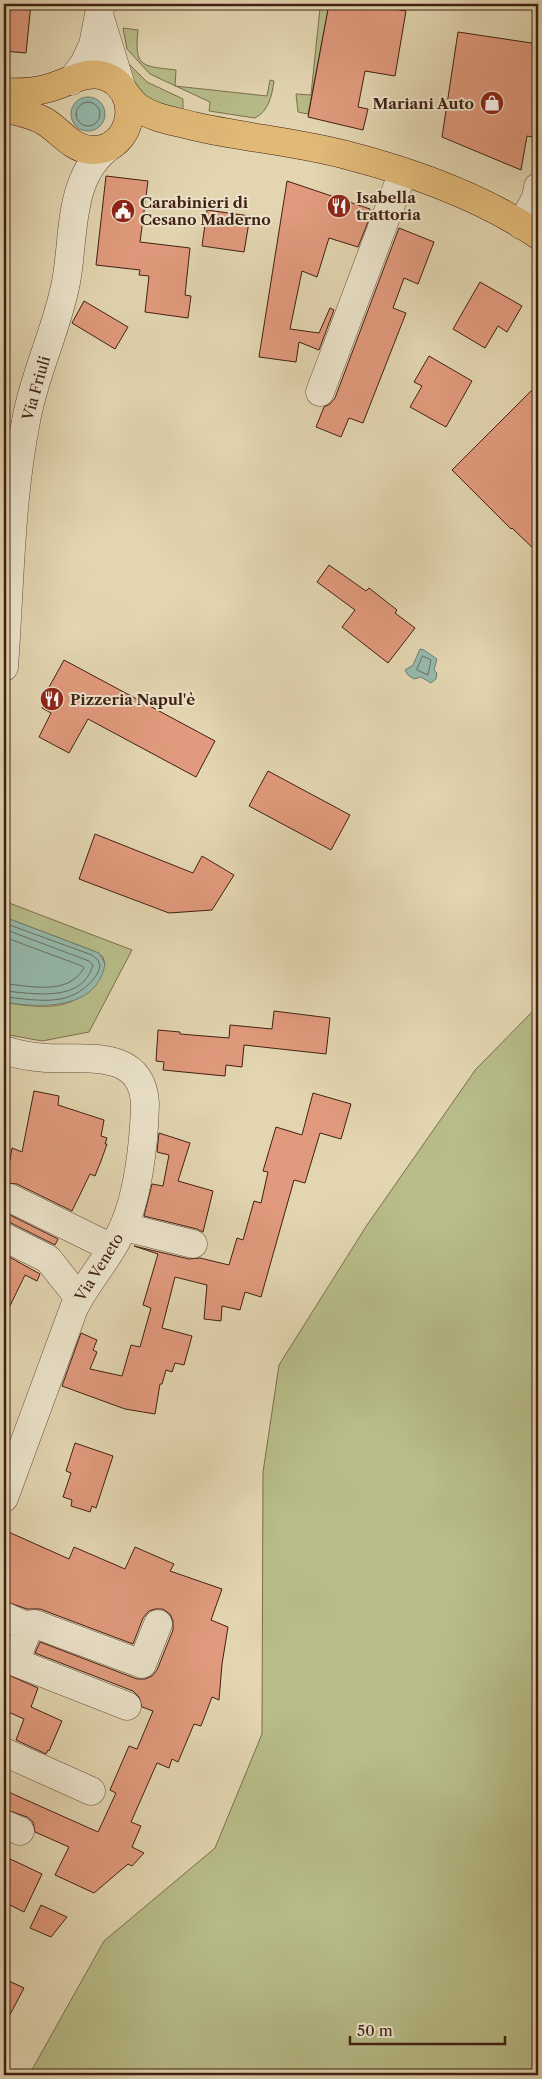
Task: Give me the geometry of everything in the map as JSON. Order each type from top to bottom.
[{"type":"main road","points":[[4,92],[38,90],[71,81],[81,76],[98,75],[114,81],[138,108],[155,117],[304,146],[349,156],[403,172],[469,197],[530,230]]},
{"type":"main road","points":[[63,136],[56,122],[55,107],[60,92],[71,81]]},
{"type":"main road","points":[[113,144],[122,135],[128,124],[130,112],[128,100],[122,88]]},
{"type":"main road","points":[[4,108],[34,116],[44,121],[82,148],[103,148],[125,138],[147,132],[204,128]]},
{"type":"street","points":[[71,81],[89,55],[96,35],[100,10]]},
{"type":"street","points":[[100,10],[122,88]]},
{"type":"street","name":"Via Friuli","points":[[63,136],[72,171],[76,202]]},
{"type":"street","name":"Via Friuli","points":[[4,667],[17,469],[15,419],[41,367],[56,324],[66,283],[76,202],[80,187],[90,167],[102,152],[113,144]]},
{"type":"street","points":[[320,392],[403,172]]},
{"type":"street","points":[[530,230],[538,187]]},
{"type":"street","name":"Via Veneto","points":[[4,1050],[34,1057],[104,1060],[124,1066],[137,1078],[144,1093],[145,1109],[137,1180],[131,1207],[118,1237],[78,1298],[4,1498]]},
{"type":"street","points":[[10,1198],[118,1237],[193,1244]]},
{"type":"street","points":[[4,1237],[48,1259],[78,1298]]},
{"type":"street","points":[[14,1620],[35,1624],[142,1664],[158,1624]]},
{"type":"street","points":[[14,1620],[26,1634],[15,1662],[127,1706]]},
{"type":"street","points":[[4,1752],[91,1791]]},
{"type":"green space","points":[[327,4],[329,4],[308,114],[298,112],[296,94],[311,95],[320,8],[326,9]]},
{"type":"green space","points":[[123,28],[138,30],[137,52],[143,63],[148,66],[176,70],[175,86],[150,74],[127,49]]},
{"type":"green space","points":[[123,58],[147,82],[183,99],[183,115],[139,98]]},
{"type":"green space","points":[[270,80],[274,81],[267,107],[255,118],[209,111],[210,102],[176,86],[267,96]]},
{"type":"green space","points":[[4,901],[132,950],[89,1032],[42,1041],[4,1034],[4,1002],[52,1006],[70,1002],[85,992],[105,964],[103,957],[94,951],[4,917]]},
{"type":"green space","points":[[538,1006],[538,2075],[29,2075],[104,1941],[215,1848],[262,1734],[263,1472],[279,1365],[367,1225],[476,1069]]},
{"type":"water","points":[[88,97],[100,102],[105,114],[100,126],[88,131],[76,126],[71,114],[76,102]]},
{"type":"water","points":[[420,649],[437,659],[434,670],[437,673],[436,679],[431,683],[421,677],[414,679],[405,670],[413,665]]},
{"type":"water","points":[[4,917],[99,953],[105,964],[100,979],[91,991],[65,1003],[33,1005],[4,1002]]},
{"type":"building","points":[[4,4],[31,4],[26,53],[4,51]]},
{"type":"building","points":[[329,4],[366,4],[406,11],[395,76],[365,71],[358,107],[368,109],[363,130],[308,117]]},
{"type":"building","points":[[458,32],[538,44],[538,138],[527,136],[521,170],[442,137]]},
{"type":"building","name":"Carabinieri di Cesano Maderno","points":[[106,176],[148,181],[140,242],[190,248],[185,295],[191,296],[188,318],[145,312],[149,276],[139,275],[140,270],[96,265]]},
{"type":"building","points":[[287,181],[370,209],[368,216],[370,217],[358,247],[329,238],[317,277],[302,271],[290,329],[319,333],[330,308],[334,310],[319,350],[299,342],[296,362],[259,357]]},
{"type":"building","points":[[207,210],[250,216],[244,252],[202,246]]},
{"type":"building","points":[[399,228],[434,242],[418,284],[404,278],[393,308],[406,313],[363,423],[349,418],[341,437],[316,427],[324,407],[335,398]]},
{"type":"building","points":[[480,282],[522,306],[507,332],[498,326],[485,348],[453,329]]},
{"type":"building","points":[[84,301],[128,327],[115,349],[72,323]]},
{"type":"building","points":[[429,356],[472,381],[446,427],[410,407],[422,386],[414,382]]},
{"type":"building","points":[[538,384],[538,553],[452,470]]},
{"type":"building","points":[[329,565],[366,591],[369,588],[397,610],[395,613],[415,628],[388,663],[342,627],[355,610],[317,582]]},
{"type":"building","points":[[64,660],[215,741],[196,777],[88,719],[69,753],[39,737],[51,713],[42,708],[51,691],[48,689]]},
{"type":"building","points":[[268,771],[350,815],[331,850],[249,806]]},
{"type":"building","points":[[95,834],[193,873],[202,856],[234,875],[212,910],[169,913],[79,879]]},
{"type":"building","points":[[274,1011],[330,1018],[326,1054],[244,1045],[242,1067],[226,1065],[225,1076],[163,1070],[164,1062],[156,1061],[158,1030],[180,1032],[180,1034],[229,1038],[230,1025],[272,1029]]},
{"type":"building","points":[[34,1091],[59,1096],[58,1105],[104,1120],[101,1136],[107,1138],[105,1144],[107,1144],[95,1176],[90,1174],[72,1211],[17,1184],[6,1183],[12,1148],[22,1152]]},
{"type":"building","points":[[313,1093],[351,1104],[341,1139],[320,1133],[305,1183],[294,1180],[261,1297],[245,1292],[240,1310],[222,1306],[221,1321],[204,1319],[207,1285],[175,1277],[162,1328],[192,1336],[184,1365],[175,1363],[172,1372],[166,1370],[162,1384],[160,1384],[155,1414],[125,1409],[62,1386],[81,1333],[97,1340],[93,1350],[97,1352],[90,1369],[122,1376],[131,1345],[140,1347],[151,1308],[143,1305],[158,1254],[134,1246],[189,1259],[200,1258],[229,1265],[237,1238],[243,1240],[254,1201],[261,1203],[268,1172],[263,1171],[276,1127],[302,1135]]},
{"type":"building","points":[[159,1133],[190,1143],[178,1181],[213,1191],[203,1232],[144,1216],[152,1184],[163,1186],[169,1155],[157,1152]]},
{"type":"building","points":[[4,1212],[58,1239],[55,1245],[4,1221]]},
{"type":"building","points":[[4,1254],[40,1274],[37,1281],[25,1275],[4,1318]]},
{"type":"building","points":[[75,1443],[113,1456],[96,1508],[92,1506],[90,1512],[71,1506],[72,1500],[63,1497],[71,1473],[66,1471]]},
{"type":"building","points":[[4,1530],[69,1559],[74,1547],[125,1569],[135,1547],[174,1564],[170,1571],[222,1589],[211,1620],[228,1627],[219,1700],[212,1697],[201,1726],[194,1724],[178,1762],[172,1759],[169,1768],[157,1763],[131,1822],[141,1826],[132,1847],[144,1853],[132,1866],[128,1864],[94,1893],[55,1875],[69,1847],[35,1832],[33,1822],[27,1817],[4,1809],[4,1790],[98,1832],[116,1793],[110,1790],[129,1746],[137,1749],[153,1711],[142,1707],[139,1697],[133,1691],[35,1653],[40,1642],[137,1679],[145,1679],[152,1676],[157,1670],[173,1630],[173,1621],[170,1614],[163,1609],[149,1611],[143,1618],[133,1644],[40,1609],[27,1609],[4,1601]]},
{"type":"building","points":[[4,1673],[38,1688],[31,1707],[62,1721],[46,1754],[16,1740],[24,1719],[4,1710]]},
{"type":"building","points":[[4,1856],[42,1874],[24,1912],[4,1902]]},
{"type":"building","points":[[41,1905],[67,1917],[51,1937],[30,1928]]},
{"type":"building","points":[[9,1981],[24,1988],[4,2026],[4,1991]]},
{"type":"place","name":"Mariani Auto","points":[[492,103]]},
{"type":"place","name":"Isabella trattoria","points":[[339,206]]},
{"type":"place","name":"Carabinieri di Cesano Maderno","points":[[123,211]]},
{"type":"place","name":"Pizzeria Napul'è","points":[[52,699]]}]
